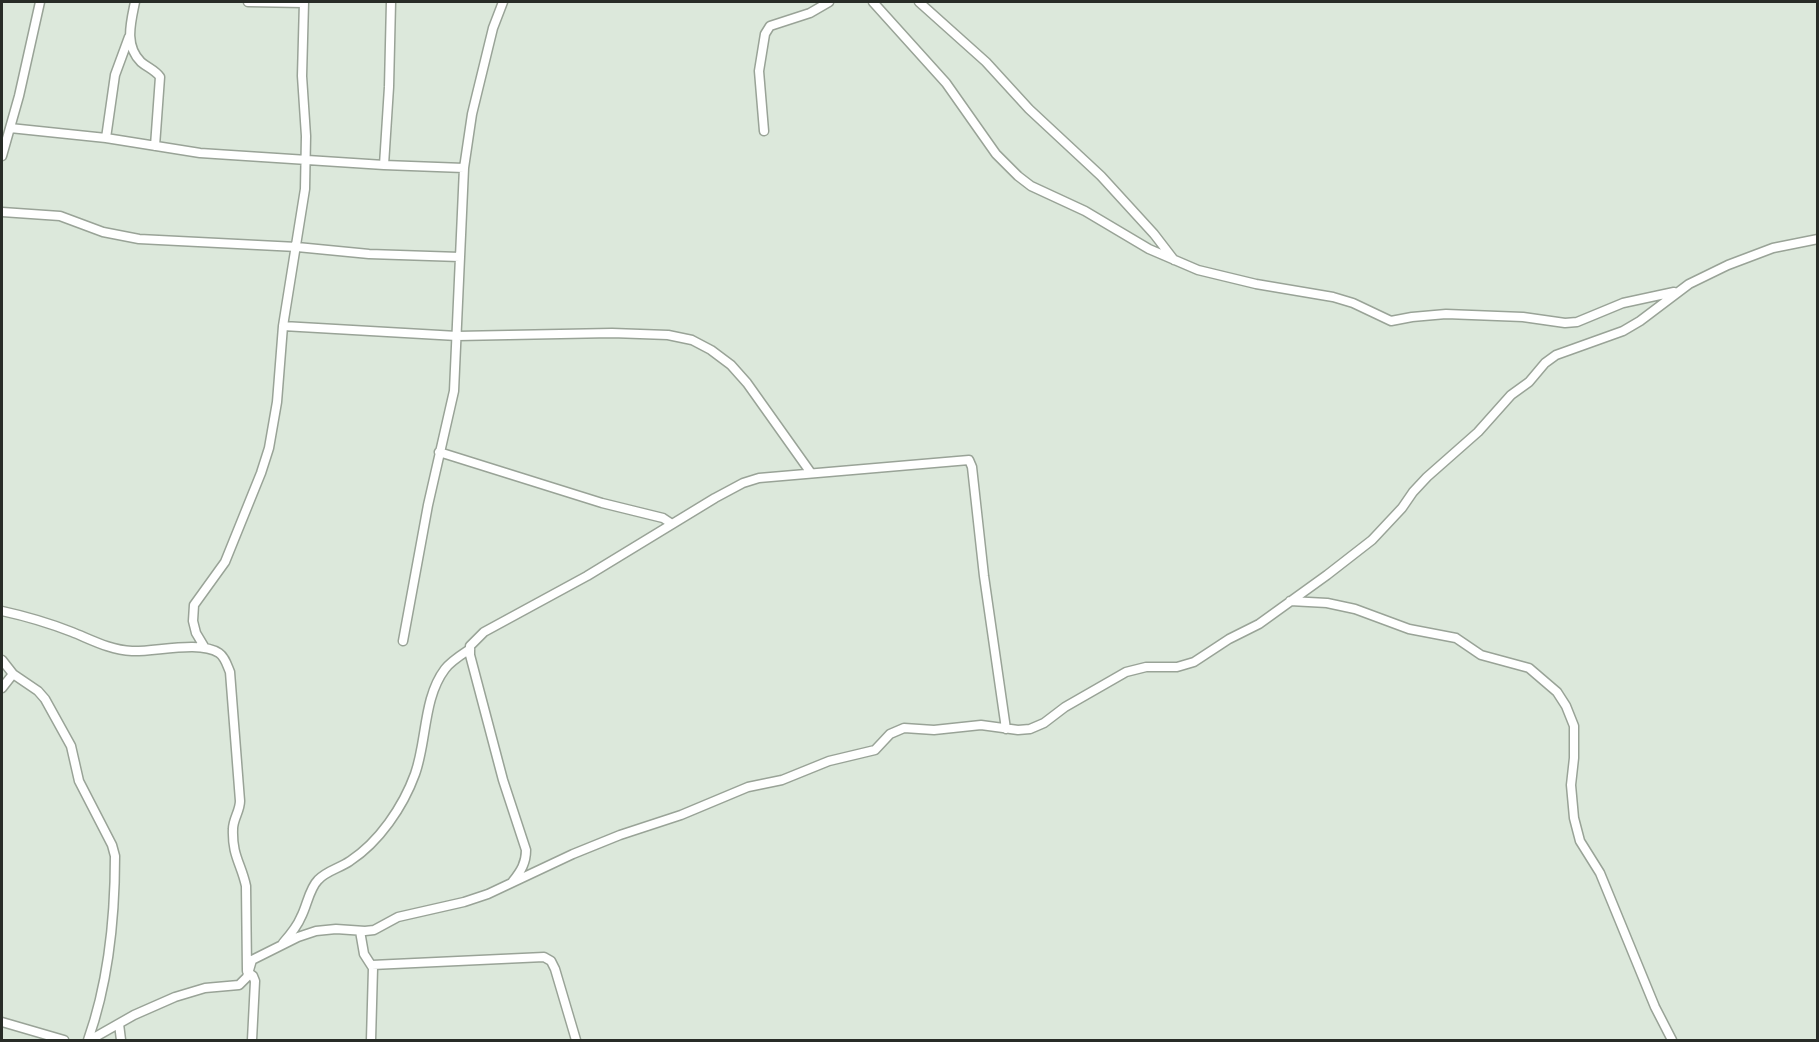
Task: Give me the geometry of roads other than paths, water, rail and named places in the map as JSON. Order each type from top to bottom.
[{"type":"street","points":[[2,156],[40,2]]},
{"type":"street","points":[[106,138],[115,75],[129,37],[135,2]]},
{"type":"street","points":[[206,648],[196,633],[193,621],[194,604],[225,562],[269,448],[277,402],[283,326],[297,248],[307,159],[302,76],[304,2],[248,2]]},
{"type":"street","points":[[384,165],[391,2]]},
{"type":"street","points":[[403,641],[422,533],[454,392],[464,168],[472,114],[493,28],[502,2]]},
{"type":"street","points":[[764,131],[759,71],[765,34],[770,26],[810,13],[829,2]]},
{"type":"street","points":[[873,2],[946,83],[996,154],[1018,176],[1031,186],[1085,211],[1149,249],[1198,270],[1256,284],[1333,297],[1353,303],[1391,321],[1446,314],[1577,322],[1623,303],[1678,292]]},
{"type":"street","points":[[919,2],[986,62],[1029,109],[1101,176],[1154,234],[1174,260]]},
{"type":"street","points":[[129,37],[139,59],[157,72],[160,77],[155,146]]},
{"type":"street","points":[[10,128],[106,138],[200,153],[464,168]]},
{"type":"street","points":[[2,212],[60,216],[103,232],[139,239],[369,254],[460,257]]},
{"type":"street","points":[[89,1041],[175,997],[205,988],[239,985],[248,975],[252,960],[316,931],[374,930],[398,917],[464,902],[511,884],[573,854],[620,835],[690,812],[748,787],[783,780],[811,767],[852,755],[865,754],[875,750],[890,734],[904,728],[934,730],[981,725],[1006,729],[1030,729],[1044,723],[1065,707],[1126,672],[1136,668],[1177,667],[1194,662],[1229,639],[1258,624],[1321,580],[1372,540],[1427,477],[1478,432],[1545,363],[1567,350],[1623,331],[1678,292],[1728,265],[1773,248],[1818,240]]},
{"type":"street","points":[[283,326],[457,336],[612,333],[668,335],[692,340],[711,350],[739,374],[811,473]]},
{"type":"street","points":[[439,452],[602,503],[663,518],[672,524]]},
{"type":"street","points":[[280,946],[292,933],[300,919],[315,883],[351,861],[375,838],[396,811],[414,778],[421,757],[428,713],[438,681],[446,668],[470,649],[473,642],[484,632],[587,576],[743,483],[772,476],[963,460],[971,462],[984,576],[1006,729]]},
{"type":"street","points":[[1290,601],[1327,603],[1355,609],[1409,629],[1456,638],[1481,655],[1529,669],[1557,692],[1574,726],[1571,785],[1574,818],[1580,841],[1600,873],[1655,1007],[1672,1041]]},
{"type":"street","points":[[2,611],[71,631],[117,650],[206,648],[218,652],[225,659],[230,672],[240,801],[239,812],[233,825],[233,841],[236,860],[246,886],[248,975]]},
{"type":"street","points":[[470,649],[482,706],[526,850],[522,869],[511,884]]},
{"type":"street","points":[[2,660],[13,675],[38,691],[45,699],[71,746],[79,781],[112,845],[115,856],[110,955],[98,1013],[89,1041]]},
{"type":"street","points":[[2,688],[13,675]]},
{"type":"street","points":[[360,931],[362,949],[372,964],[374,979],[372,1041]]},
{"type":"street","points":[[372,964],[544,957],[551,961],[555,969],[576,1041]]},
{"type":"street","points":[[248,975],[254,976],[255,981],[252,1041]]},
{"type":"street","points":[[2,1022],[64,1041]]},
{"type":"street","points":[[119,1024],[121,1041]]}]
